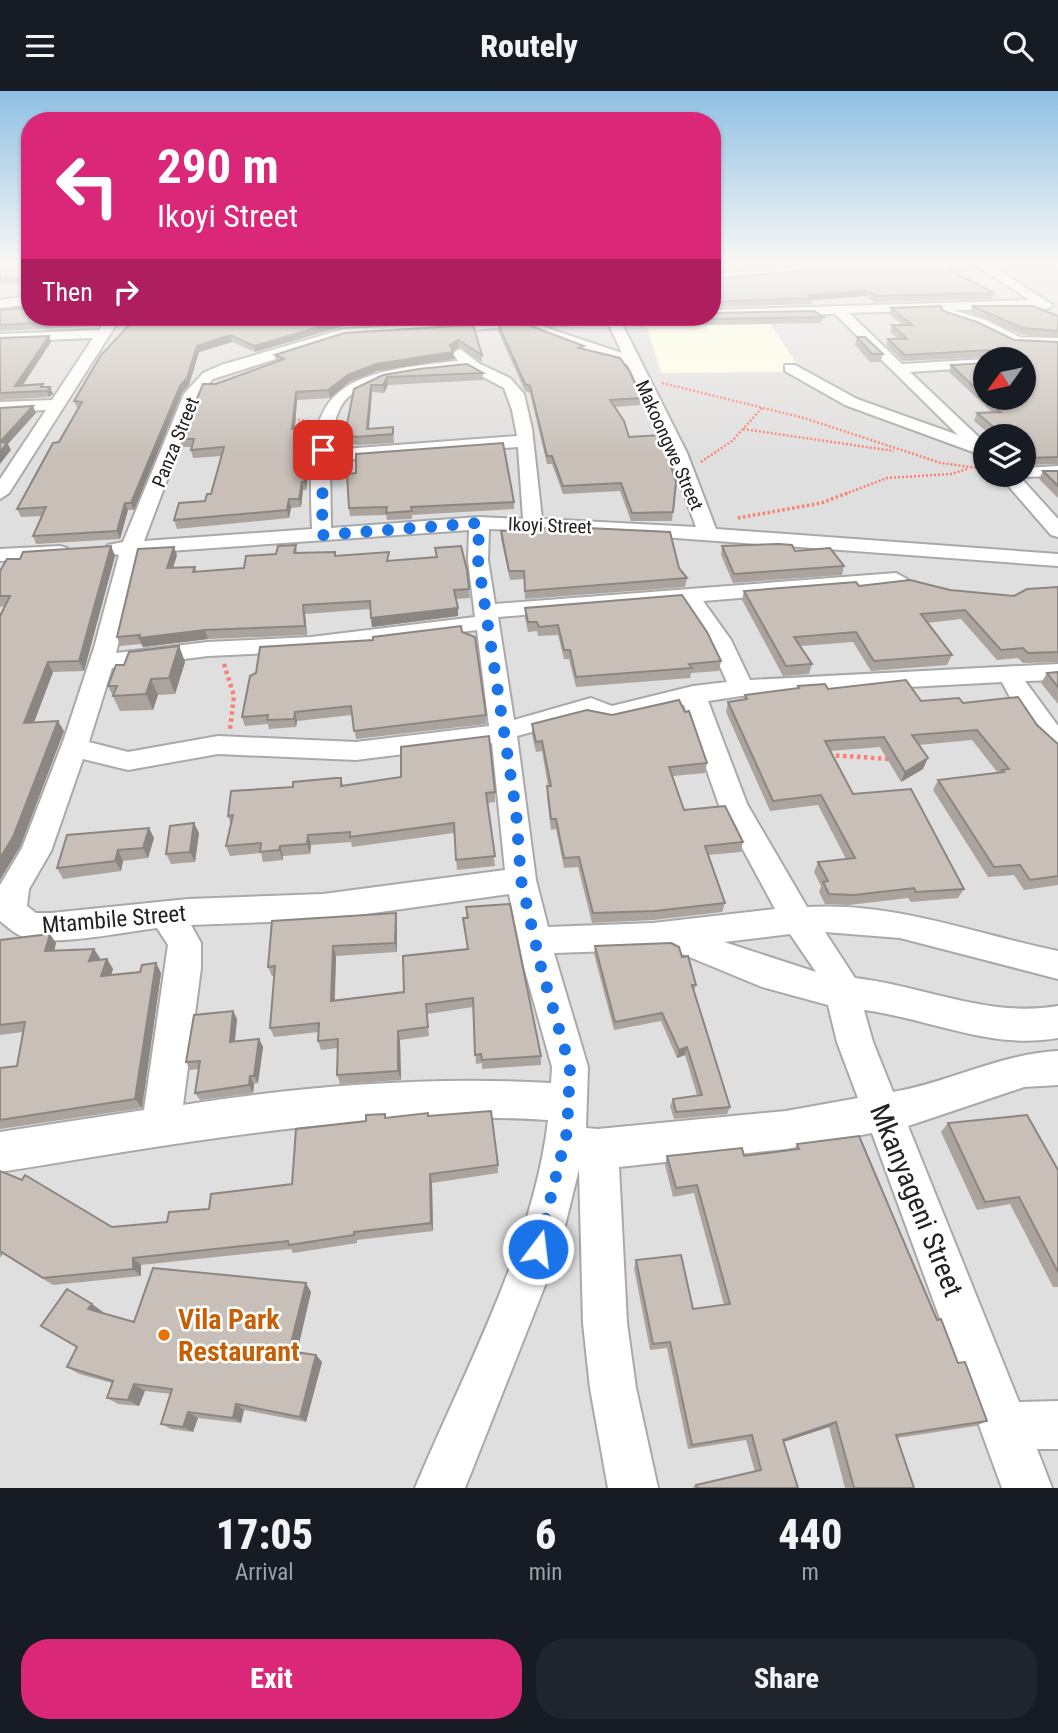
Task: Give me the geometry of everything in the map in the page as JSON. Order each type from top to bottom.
[{"type":"street","points":[[0,493],[105,328]]},
{"type":"street","name":"Panza Street","points":[[131,548],[192,394],[208,376],[239,362],[318,338],[379,328]]},
{"type":"street","points":[[457,328],[462,358],[500,378],[519,398],[533,524]]},
{"type":"street","points":[[536,328],[637,370]]},
{"type":"street","points":[[565,338],[601,328]]},
{"type":"street","name":"Makoongwe Street","points":[[618,328],[678,453],[707,529]]},
{"type":"street","points":[[858,328],[973,440]]},
{"type":"street","points":[[991,328],[1013,340],[1058,342]]},
{"type":"street","points":[[0,338],[100,334]]},
{"type":"street","points":[[322,535],[322,456],[327,424],[339,397],[363,384],[402,373],[472,364]]},
{"type":"street","points":[[901,368],[973,364]]},
{"type":"street","points":[[790,368],[851,402],[973,448]]},
{"type":"street","points":[[0,407],[54,405]]},
{"type":"street","points":[[322,456],[524,441]]},
{"type":"street","points":[[1036,472],[1058,471]]},
{"type":"street","points":[[1019,487],[1058,531]]},
{"type":"street","points":[[479,523],[478,560],[504,729],[521,880],[541,967],[570,1067],[569,1103],[581,1147],[613,1388],[633,1488]]},
{"type":"street","name":"Ikoyi Street","points":[[0,555],[479,523],[707,529],[818,543],[1058,560]]},
{"type":"street","points":[[818,543],[867,569],[921,585]]},
{"type":"street","name":"Mtambile Street","points":[[131,548],[101,661],[74,747],[36,851],[14,888],[10,911],[30,926],[165,914],[323,907],[521,880]]},
{"type":"street","points":[[101,661],[208,649],[311,644],[486,617],[897,579]]},
{"type":"street","points":[[689,597],[709,622],[733,664],[741,688]]},
{"type":"street","points":[[74,747],[128,761],[226,744],[356,751],[484,736],[574,713],[591,706],[610,715],[693,694],[741,688],[1058,672]]},
{"type":"street","points":[[1010,676],[1031,711],[1058,744]]},
{"type":"street","name":"Mkanyageni Street","points":[[693,694],[733,805],[797,919],[836,974],[845,993],[853,1039],[1027,1488]]},
{"type":"street","points":[[160,1129],[184,968],[185,943],[165,914]]},
{"type":"street","points":[[537,942],[576,937],[617,939],[673,935],[797,919],[843,918],[920,928],[1058,965]]},
{"type":"street","points":[[673,935],[791,981],[845,993],[898,1000],[1000,1026],[1028,1027],[1058,1022]]},
{"type":"street","points":[[581,1147],[786,1130],[918,1106],[1024,1070],[1058,1068]]},
{"type":"street","points":[[0,1152],[225,1117],[401,1101],[506,1099],[569,1103]]},
{"type":"street","points":[[440,1488],[581,1147]]},
{"type":"street","points":[[1004,1426],[1058,1425]]},
{"type":"path","points":[[637,370],[820,422],[907,453]]},
{"type":"path","points":[[684,472],[715,454],[743,429],[762,407]]},
{"type":"path","points":[[284,419],[327,424]]},
{"type":"path","points":[[743,429],[907,453],[973,468]]},
{"type":"path","points":[[707,529],[821,503],[887,478],[951,474],[968,468]]},
{"type":"path","points":[[208,649],[221,659],[235,688],[236,711],[226,744]]},
{"type":"path","points":[[822,756],[891,759]]},
{"type":"shaded area","points":[[0,328],[1058,328],[1058,1488],[0,1488]]},
{"type":"shaded area","points":[[647,328],[773,328],[802,372],[661,373]]},
{"type":"building","points":[[126,328],[315,328],[254,346],[230,335],[197,346],[187,378],[180,386],[131,503],[125,503],[117,531],[33,536],[46,507],[17,509],[53,443],[59,442],[82,402],[74,401],[101,355]]},
{"type":"building","points":[[474,328],[482,355],[458,340],[450,345],[453,352],[376,364],[348,375],[328,390],[296,392],[292,429],[312,429],[305,482],[302,482],[299,499],[289,499],[287,510],[174,520],[179,503],[205,501],[207,494],[211,494],[224,447],[191,450],[194,439],[180,439],[203,384],[216,384],[284,359],[275,355],[344,333]]},
{"type":"building","points":[[500,328],[537,328],[584,346],[579,348],[620,358],[630,372],[641,398],[610,400],[624,421],[629,437],[661,435],[676,482],[673,512],[632,513],[621,483],[563,486],[552,456],[547,456],[530,386],[525,384]]},
{"type":"building","points":[[895,328],[990,328],[1014,340],[1058,342],[1058,457],[1036,458],[1036,424],[990,424],[977,413],[1036,410],[1036,347],[973,347],[973,351],[905,355],[888,339],[907,339]]},
{"type":"building","points":[[1025,328],[1058,328],[1058,331]]},
{"type":"building","points":[[49,336],[15,386],[43,384],[41,387],[50,387],[47,391],[0,393],[0,338]]},
{"type":"building","points":[[857,337],[865,337],[883,354],[872,354]]},
{"type":"building","points":[[467,364],[483,373],[387,377],[383,385],[371,385],[367,429],[393,427],[393,434],[356,437],[345,434],[354,389],[383,375]]},
{"type":"building","points":[[973,364],[973,386],[951,365]]},
{"type":"building","points":[[33,406],[0,442],[0,408]]},
{"type":"building","points":[[0,442],[7,443],[0,452]]},
{"type":"building","points":[[503,443],[514,502],[411,507],[412,511],[386,513],[387,507],[349,508],[347,474],[356,473],[356,454]]},
{"type":"building","points":[[1043,471],[1058,471],[1058,486]]},
{"type":"building","points":[[567,527],[670,532],[679,568],[687,578],[525,591],[524,571],[509,571],[501,531]]},
{"type":"building","points":[[296,545],[294,553],[335,552],[335,556],[389,552],[387,561],[437,557],[435,548],[461,546],[469,589],[454,590],[458,608],[371,618],[370,601],[303,605],[305,626],[205,630],[139,638],[140,635],[117,637],[138,549],[174,547],[167,568],[195,567],[193,572],[244,568],[246,556],[276,554],[278,546]]},
{"type":"building","points":[[792,545],[795,551],[830,548],[844,566],[734,574],[722,546]]},
{"type":"building","points":[[111,546],[79,661],[48,662],[24,723],[58,721],[13,837],[0,858],[0,616],[10,596],[0,596],[0,571],[7,559],[20,559],[23,552]]},
{"type":"building","points":[[910,580],[950,590],[1014,596],[1027,589],[1058,587],[1058,652],[1028,653],[1023,648],[1001,650],[965,610],[921,614],[952,655],[874,661],[856,632],[794,637],[812,664],[786,666],[744,591],[856,582],[859,586]]},
{"type":"building","points":[[682,595],[707,632],[721,661],[689,664],[692,668],[576,677],[570,650],[564,650],[558,625],[539,627],[537,622],[528,622],[525,608]]},
{"type":"building","points":[[461,626],[462,632],[475,637],[486,715],[354,731],[351,706],[295,712],[294,719],[267,720],[268,715],[242,717],[250,676],[256,673],[260,647],[373,640],[373,637]]},
{"type":"building","points":[[179,646],[169,678],[151,679],[146,694],[113,696],[117,686],[108,686],[116,665],[124,665],[129,652]]},
{"type":"building","points":[[1058,672],[1058,687],[1047,673]]},
{"type":"building","points":[[906,680],[921,701],[959,698],[963,703],[1018,697],[1037,725],[1058,744],[1058,876],[1030,880],[1020,865],[994,867],[938,780],[1004,772],[1002,770],[1009,769],[977,730],[912,735],[928,758],[905,772],[884,737],[825,741],[853,794],[911,789],[964,889],[916,892],[914,888],[854,895],[829,894],[823,882],[828,881],[818,862],[855,858],[821,795],[773,801],[728,702],[747,699],[745,695],[799,688],[798,686],[825,684],[828,689]]},
{"type":"building","points":[[679,700],[685,712],[689,711],[707,763],[669,767],[684,810],[725,806],[743,842],[705,846],[725,903],[655,911],[593,913],[579,857],[564,858],[556,819],[551,819],[547,786],[551,786],[542,741],[536,742],[532,724],[587,710],[612,715]]},
{"type":"building","points":[[489,736],[495,792],[486,793],[495,856],[456,860],[454,823],[350,837],[350,832],[308,835],[307,844],[280,846],[279,850],[260,852],[261,843],[226,846],[233,815],[228,816],[231,791],[293,787],[293,782],[336,778],[341,778],[341,786],[401,777],[401,747]]},
{"type":"building","points":[[194,823],[190,852],[166,854],[170,826]]},
{"type":"building","points":[[149,828],[143,848],[118,850],[115,861],[57,868],[67,835]]},
{"type":"building","points":[[510,904],[541,1056],[482,1060],[481,1054],[475,1055],[473,998],[426,1004],[428,1027],[398,1031],[398,1071],[337,1075],[338,1039],[318,1041],[319,1023],[270,1028],[275,966],[268,967],[272,921],[396,913],[395,943],[333,946],[331,1001],[404,992],[403,956],[468,949],[463,918],[468,918],[466,907]]},
{"type":"building","points":[[50,934],[45,951],[94,949],[89,961],[107,959],[101,976],[140,972],[142,965],[156,963],[135,1099],[0,1120],[0,1068],[17,1066],[25,1022],[0,1025],[0,940]]},
{"type":"building","points":[[671,943],[679,947],[682,957],[688,956],[696,985],[692,985],[730,1107],[676,1112],[673,1099],[702,1095],[687,1047],[679,1050],[662,1013],[615,1022],[595,946]]},
{"type":"building","points":[[233,1011],[230,1042],[259,1039],[254,1076],[250,1076],[249,1085],[195,1093],[200,1061],[186,1062],[194,1015]]},
{"type":"building","points":[[491,1111],[498,1165],[430,1174],[431,1223],[354,1232],[354,1235],[289,1245],[288,1241],[133,1258],[133,1269],[43,1278],[0,1251],[0,1171],[22,1180],[25,1175],[112,1227],[167,1222],[169,1212],[209,1209],[211,1194],[292,1184],[296,1129],[366,1121],[366,1115],[385,1114],[385,1118],[428,1113],[428,1116]]},
{"type":"building","points":[[1027,1115],[1058,1170],[1058,1272],[1019,1197],[985,1202],[948,1123]]},
{"type":"building","points":[[859,1136],[937,1320],[941,1319],[958,1363],[965,1362],[987,1421],[896,1435],[914,1488],[854,1488],[836,1422],[783,1440],[798,1488],[697,1488],[696,1485],[761,1470],[752,1435],[692,1445],[670,1342],[653,1344],[636,1260],[681,1255],[693,1309],[730,1304],[697,1185],[676,1188],[667,1156],[742,1148],[744,1156],[799,1149],[797,1144]]},
{"type":"building","points":[[153,1268],[306,1283],[289,1351],[316,1355],[300,1417],[236,1404],[233,1418],[188,1412],[183,1427],[161,1424],[172,1389],[134,1384],[128,1400],[107,1398],[113,1381],[67,1367],[77,1347],[41,1326],[67,1289],[92,1304],[88,1309],[134,1322]]},
{"type":"place","name":"Vila Park Restaurant","points":[[164,1335]]},
{"type":"route","points":[[323,450],[322,535],[479,523],[478,560],[516,811],[521,880],[541,967],[570,1067],[567,1132],[538,1249]]}]
